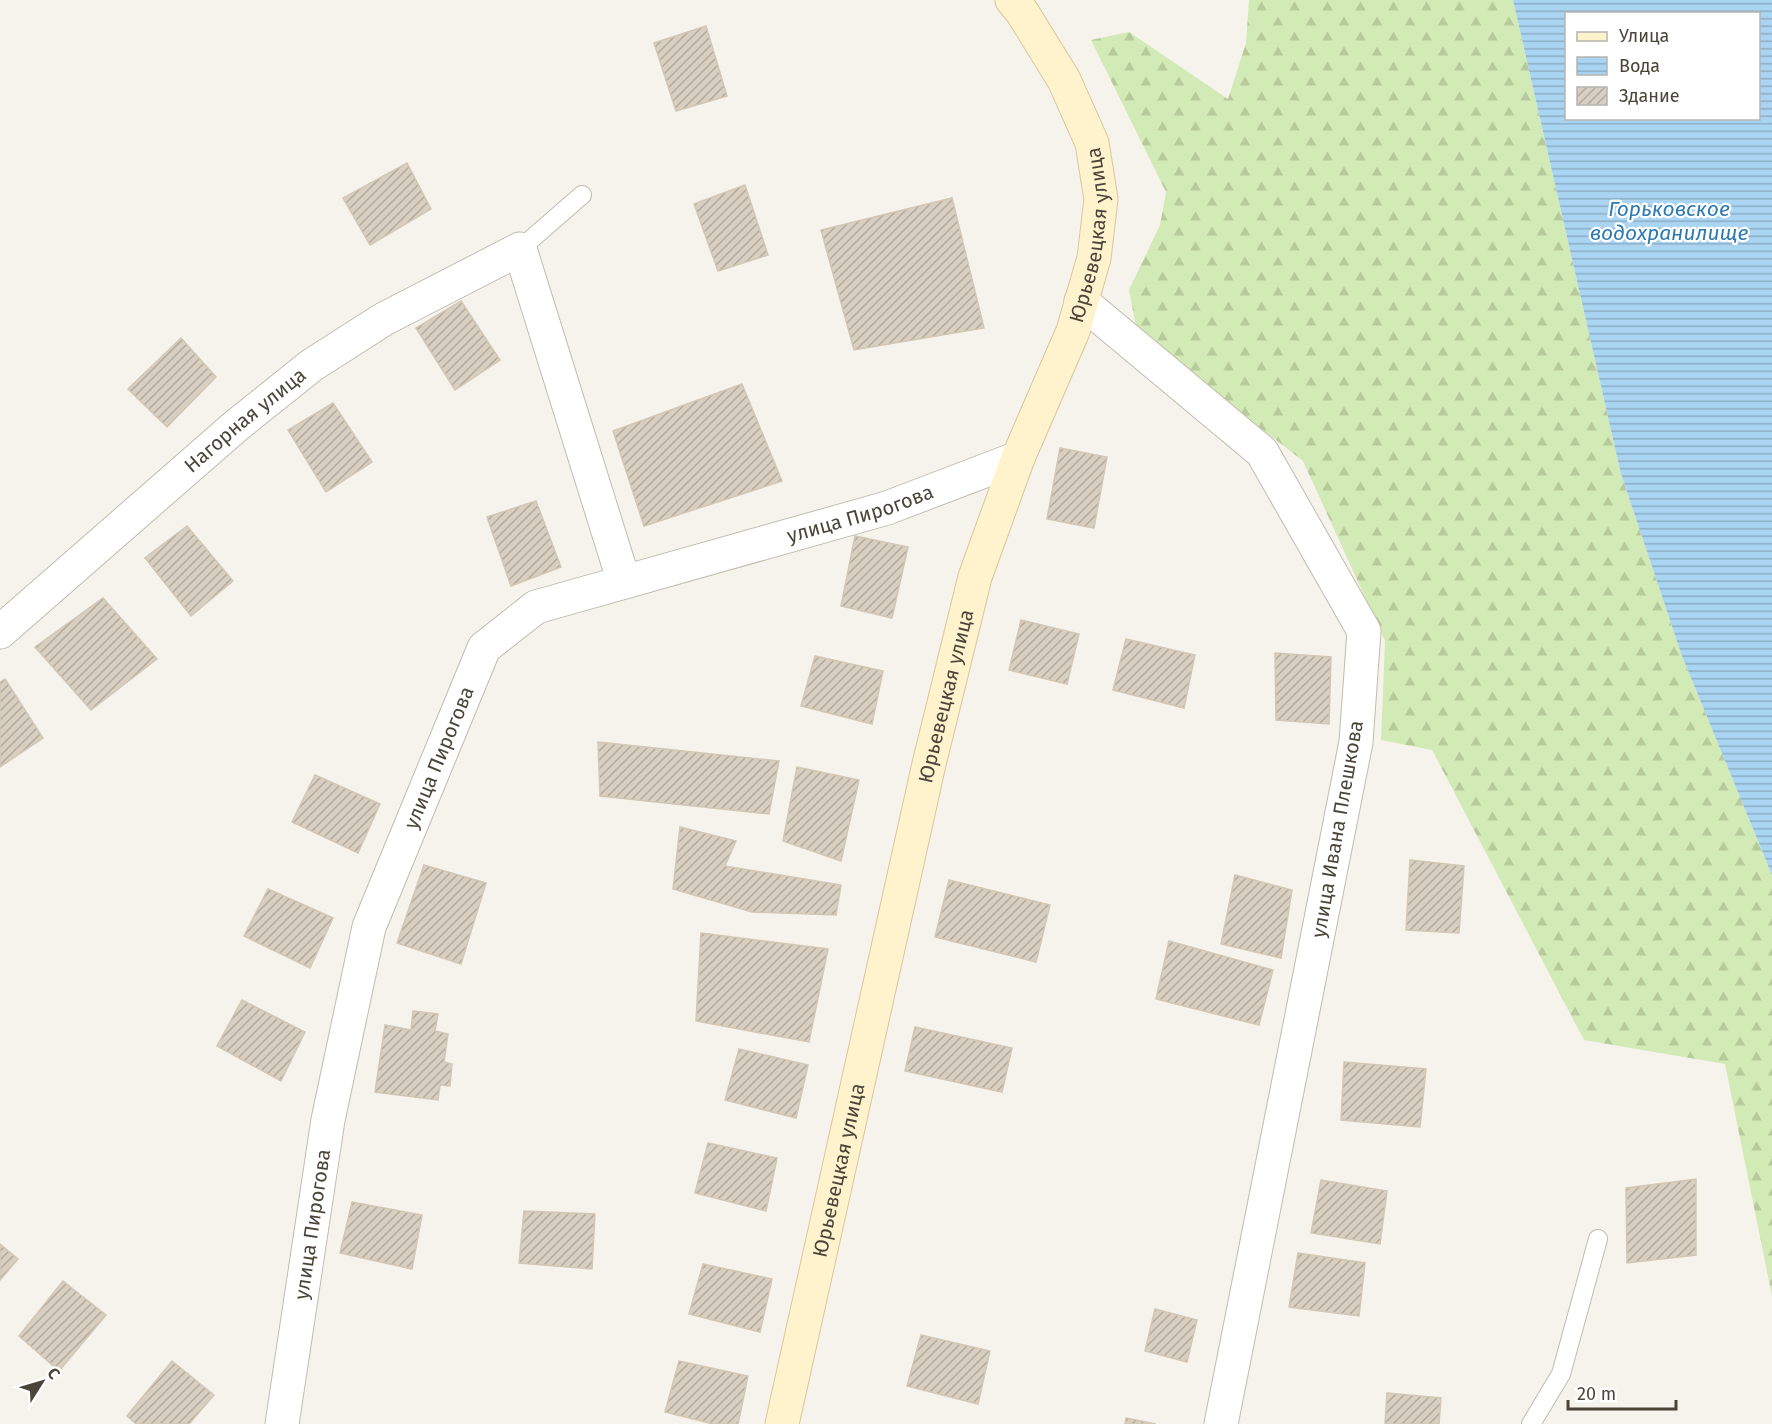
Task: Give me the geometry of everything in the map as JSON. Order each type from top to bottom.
[{"type":"main road","name":"Юрьевецкая улица","points":[[782,1424],[929,764],[975,578],[1018,458],[1073,332],[1094,258],[1101,199],[1092,143],[1064,80],[1022,12],[1012,0]]},
{"type":"street","points":[[520,249],[624,582]]},
{"type":"street","name":"Нагорная улица","points":[[0,632],[237,424],[312,364],[384,320],[520,249]]},
{"type":"street","name":"улица Ивана Плешкова","points":[[1082,301],[1262,452],[1364,631],[1356,742],[1221,1424]]},
{"type":"street","name":"улица Пирогова","points":[[282,1424],[328,1120],[369,927],[484,648],[536,607],[887,508],[1018,458]]},
{"type":"lane","points":[[520,249],[582,195]]},
{"type":"lane","points":[[1531,1424],[1561,1374],[1598,1239]]},
{"type":"green space","points":[[1249,0],[1513,0],[1621,474],[1682,656],[1772,875],[1772,1296],[1725,1064],[1584,1040],[1432,750],[1381,740],[1385,641],[1303,461],[1137,332],[1129,290],[1160,225],[1166,192],[1091,40],[1129,32],[1228,99],[1246,43]]},
{"type":"water","name":"Горьковское водохранилище","points":[[1513,0],[1772,0],[1772,875],[1682,656],[1621,474]]},
{"type":"building","points":[[706,26],[727,96],[676,111],[654,43]]},
{"type":"building","points":[[407,163],[431,209],[370,245],[343,198]]},
{"type":"building","points":[[745,185],[768,255],[718,271],[694,204]]},
{"type":"building","points":[[952,198],[984,328],[854,350],[821,230]]},
{"type":"building","points":[[461,301],[500,360],[455,390],[416,328]]},
{"type":"building","points":[[181,338],[216,377],[167,427],[128,389]]},
{"type":"building","points":[[742,384],[782,481],[644,526],[613,431]]},
{"type":"building","points":[[333,403],[372,462],[326,492],[288,430]]},
{"type":"building","points":[[1060,448],[1107,457],[1094,528],[1047,519]]},
{"type":"building","points":[[536,501],[561,567],[511,586],[487,517]]},
{"type":"building","points":[[187,526],[233,581],[191,616],[145,558]]},
{"type":"building","points":[[855,536],[908,547],[892,618],[841,606]]},
{"type":"building","points":[[103,598],[157,659],[91,710],[35,647]]},
{"type":"building","points":[[1021,620],[1079,634],[1067,684],[1009,670]]},
{"type":"building","points":[[1126,639],[1195,655],[1184,708],[1113,690]]},
{"type":"building","points":[[1275,653],[1331,657],[1329,724],[1276,720]]},
{"type":"building","points":[[815,656],[883,671],[872,724],[801,706]]},
{"type":"building","points":[[5,679],[43,738],[0,767],[0,682]]},
{"type":"building","points":[[598,742],[779,761],[769,814],[600,796]]},
{"type":"building","points":[[797,767],[859,780],[841,861],[783,841]]},
{"type":"building","points":[[315,775],[380,804],[358,853],[292,822]]},
{"type":"building","points":[[680,827],[736,841],[725,866],[841,885],[836,915],[752,912],[673,889]]},
{"type":"building","points":[[1410,860],[1464,866],[1459,933],[1406,930]]},
{"type":"building","points":[[424,865],[486,883],[461,964],[397,943]]},
{"type":"building","points":[[1235,875],[1292,890],[1281,958],[1221,944]]},
{"type":"building","points":[[949,880],[1050,905],[1036,962],[935,937]]},
{"type":"building","points":[[268,889],[333,918],[310,968],[244,936]]},
{"type":"building","points":[[701,933],[828,949],[809,1042],[696,1021]]},
{"type":"building","points":[[1169,941],[1273,970],[1259,1025],[1156,999]]},
{"type":"building","points":[[242,1000],[305,1032],[281,1081],[217,1046]]},
{"type":"building","points":[[413,1011],[438,1014],[435,1031],[448,1034],[444,1062],[452,1064],[450,1086],[440,1085],[438,1100],[375,1092],[385,1025],[411,1030]]},
{"type":"building","points":[[915,1027],[1012,1048],[1002,1092],[905,1071]]},
{"type":"building","points":[[739,1049],[808,1065],[796,1118],[725,1100]]},
{"type":"building","points":[[1344,1062],[1426,1069],[1420,1127],[1341,1120]]},
{"type":"building","points":[[708,1143],[777,1158],[766,1211],[695,1193]]},
{"type":"building","points":[[1696,1179],[1696,1255],[1627,1263],[1626,1188]]},
{"type":"building","points":[[1321,1180],[1387,1191],[1380,1244],[1311,1233]]},
{"type":"building","points":[[352,1202],[422,1215],[412,1269],[340,1253]]},
{"type":"building","points":[[524,1211],[595,1214],[592,1269],[519,1263]]},
{"type":"building","points":[[0,1244],[18,1259],[0,1280]]},
{"type":"building","points":[[1298,1253],[1365,1263],[1359,1316],[1289,1307]]},
{"type":"building","points":[[703,1264],[772,1279],[760,1332],[689,1314]]},
{"type":"building","points":[[63,1281],[106,1315],[59,1371],[19,1336]]},
{"type":"building","points":[[1155,1309],[1197,1320],[1187,1362],[1145,1351]]},
{"type":"building","points":[[921,1335],[990,1351],[978,1404],[907,1386]]},
{"type":"building","points":[[172,1361],[214,1395],[189,1424],[136,1424],[127,1416]]},
{"type":"building","points":[[679,1361],[748,1376],[738,1424],[713,1424],[665,1412]]},
{"type":"building","points":[[1387,1393],[1441,1398],[1439,1424],[1385,1424]]},
{"type":"building","points":[[1126,1418],[1156,1424],[1125,1424]]}]
